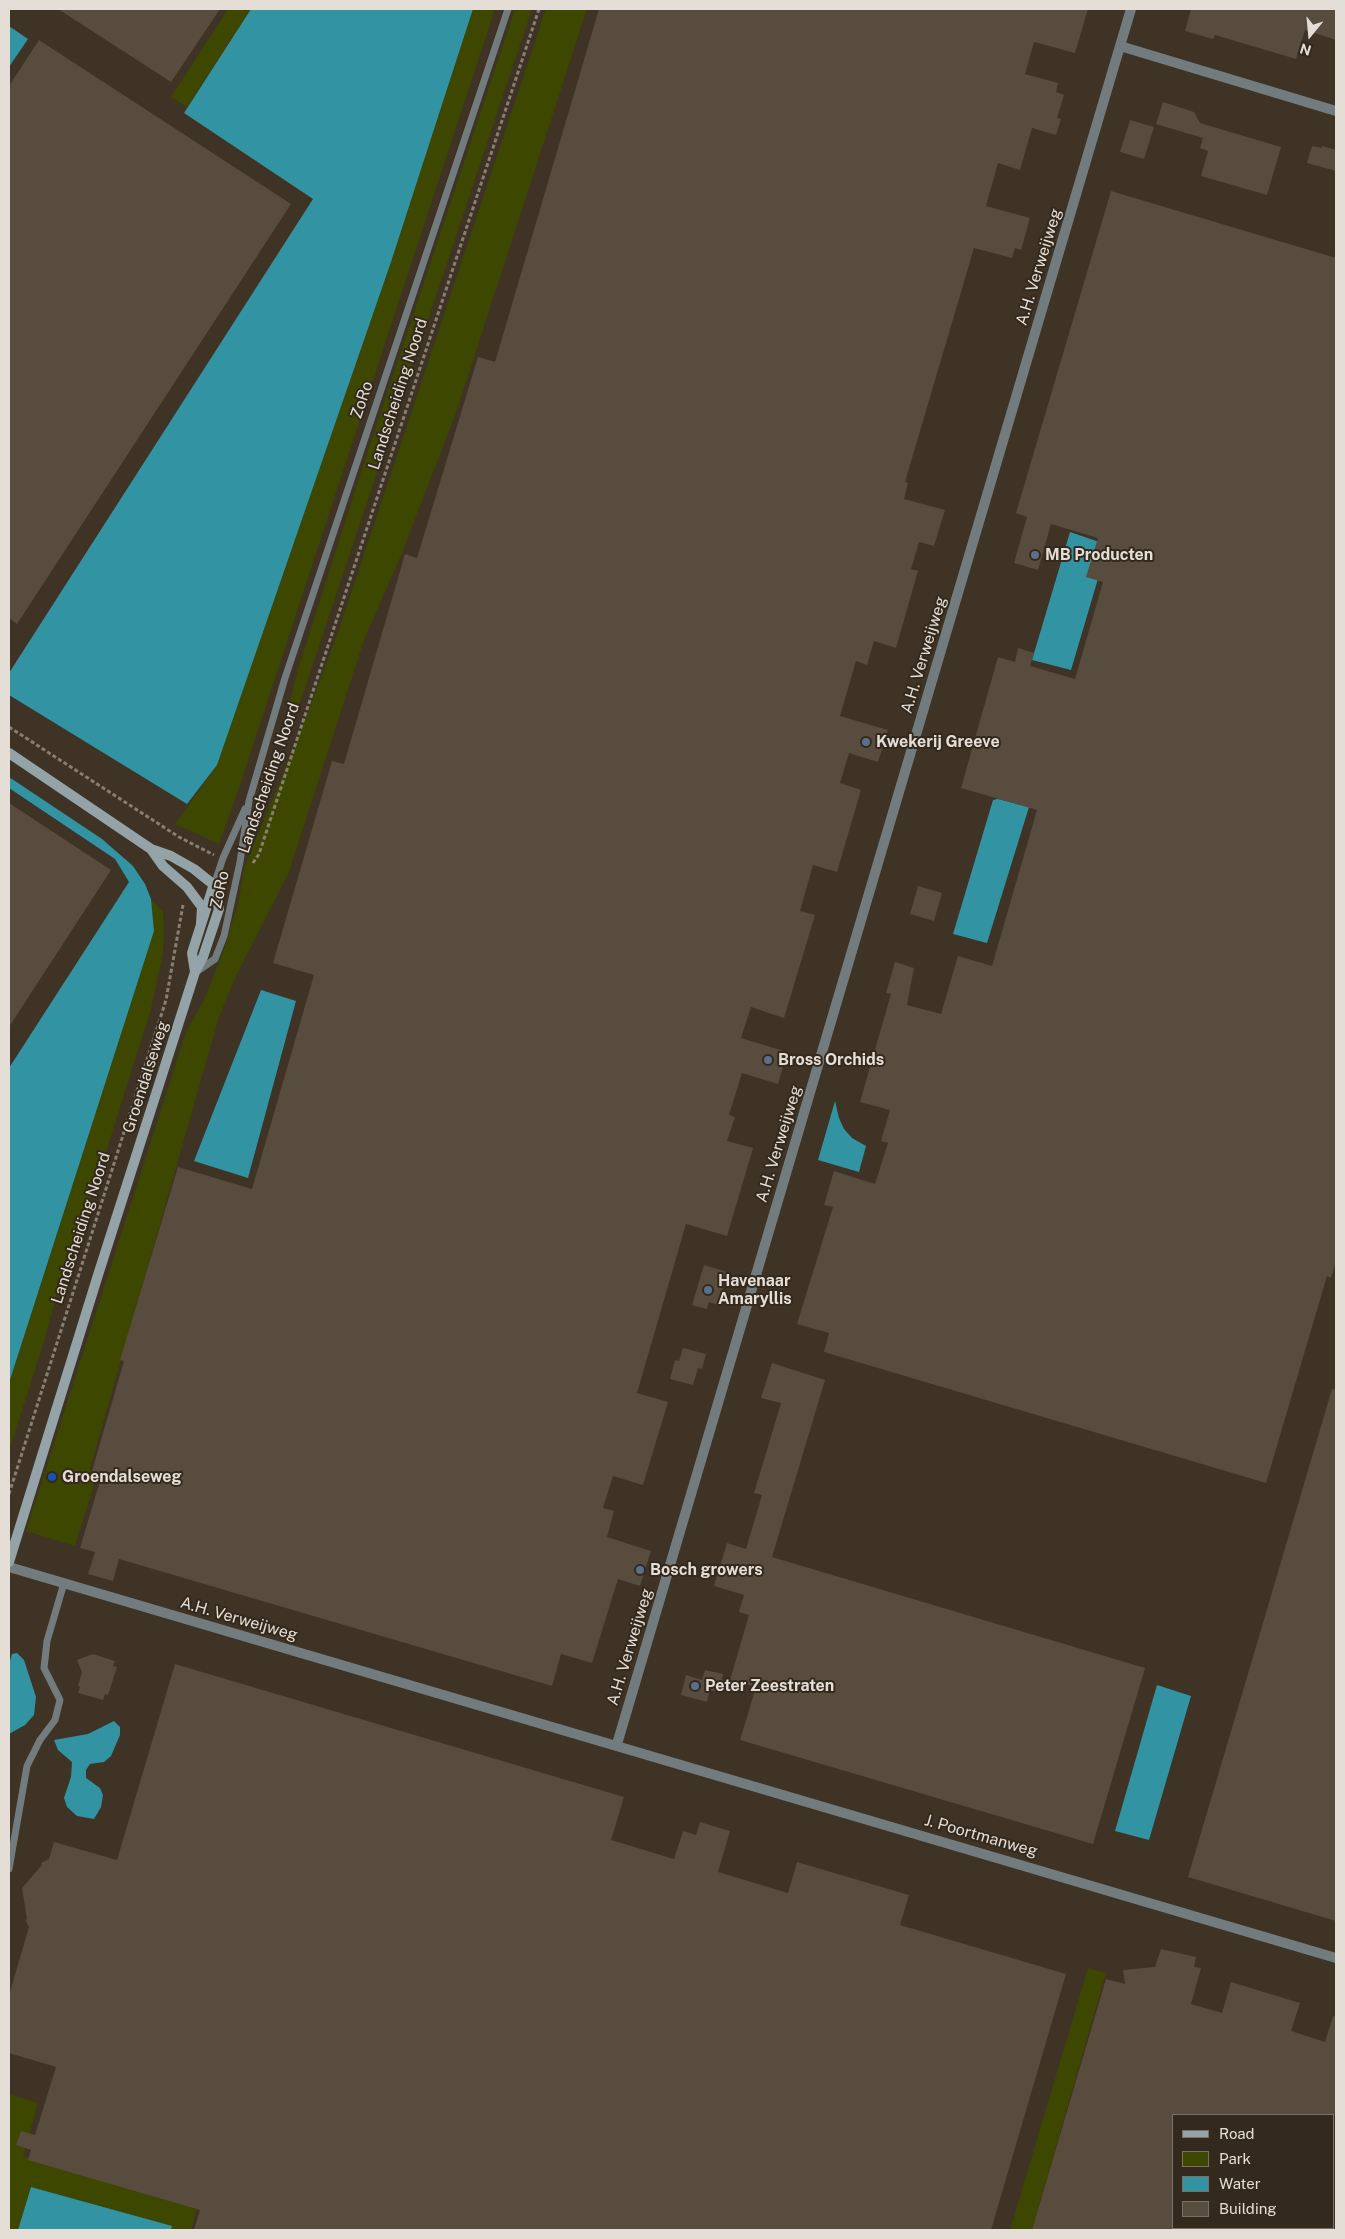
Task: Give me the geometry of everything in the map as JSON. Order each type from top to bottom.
[{"type":"street","name":"A.H. Verweijweg","points":[[9,1567],[616,1744],[1131,9]]},
{"type":"street","points":[[1120,46],[1336,111]]},
{"type":"street","name":"Groendalseweg","points":[[9,753],[151,849],[171,856],[194,869],[214,885],[219,909],[203,958],[195,972],[56,1404],[9,1562]]},
{"type":"street","name":"Groendalseweg","points":[[151,849],[162,866],[187,887],[202,907],[201,923]]},
{"type":"street","name":"Groendalseweg","points":[[195,972],[192,953],[214,885]]},
{"type":"street","name":"J. Poortmanweg","points":[[616,1744],[1336,1958]]},
{"type":"lane","name":"ZoRo","points":[[195,972],[216,959],[224,936],[240,862],[249,802],[285,678],[328,543],[508,9]]},
{"type":"lane","name":"ZoRo","points":[[214,885],[223,858],[249,802]]},
{"type":"lane","points":[[9,1869],[27,1766],[40,1740],[56,1720],[60,1700],[44,1668],[47,1641],[64,1584]]},
{"type":"path","name":"Landscheiding Noord","points":[[240,862],[251,865],[259,854],[539,9]]},
{"type":"path","points":[[9,727],[200,849],[194,869]]},
{"type":"path","name":"Landscheiding Noord","points":[[200,849],[223,858]]},
{"type":"path","name":"Landscheiding Noord","points":[[9,1494],[166,1000],[176,934],[187,887]]},
{"type":"green space","points":[[228,9],[251,9],[187,107],[171,97]]},
{"type":"green space","points":[[473,9],[495,9],[219,844],[175,824],[217,765],[391,262]]},
{"type":"green space","points":[[515,9],[532,9],[296,715],[287,713],[298,669],[362,469]]},
{"type":"green space","points":[[546,9],[587,9],[457,410],[402,553],[364,640],[289,872],[236,976],[219,1017],[90,1469],[96,1479],[75,1546],[26,1531],[186,1032],[204,1000],[226,944],[239,899],[244,868],[303,726],[338,632]]},
{"type":"green space","points":[[151,899],[163,912],[164,928],[163,953],[151,1009],[101,1168],[58,1290],[43,1345],[9,1451],[9,1383],[154,931]]},
{"type":"green space","points":[[1088,1968],[1106,1973],[1032,2230],[1010,2230]]},
{"type":"green space","points":[[9,2094],[38,2103],[23,2156],[197,2209],[191,2230],[171,2230],[172,2227],[31,2187],[18,2230],[9,2230]]},
{"type":"water","points":[[251,9],[473,9],[391,262],[217,765],[187,804],[9,695],[9,673],[313,199],[184,113]]},
{"type":"water","points":[[9,26],[28,39],[9,67]]},
{"type":"water","points":[[1070,532],[1108,545],[1071,670],[1032,660]]},
{"type":"water","points":[[9,777],[102,839],[133,866],[145,884],[151,899],[154,931],[9,1383],[9,1068],[129,882],[115,859],[9,788]]},
{"type":"water","points":[[998,799],[1029,807],[987,943],[953,934],[993,800]]},
{"type":"water","points":[[261,990],[296,1001],[248,1178],[194,1161]]},
{"type":"water","points":[[835,1101],[844,1129],[852,1138],[866,1146],[859,1172],[818,1160]]},
{"type":"water","points":[[17,1653],[24,1660],[36,1697],[34,1715],[25,1725],[9,1734],[9,1664],[12,1654]]},
{"type":"water","points":[[1157,1685],[1191,1696],[1149,1840],[1115,1831]]},
{"type":"water","points":[[114,1721],[120,1727],[120,1735],[111,1756],[104,1762],[90,1764],[86,1770],[86,1778],[100,1788],[103,1795],[101,1807],[94,1819],[77,1816],[67,1807],[64,1798],[71,1777],[72,1762],[58,1750],[54,1740],[88,1734]]},
{"type":"water","points":[[31,2187],[172,2226],[171,2230],[18,2230]]},
{"type":"building","points":[[58,9],[220,9],[171,82]]},
{"type":"building","points":[[599,9],[1088,9],[1075,53],[1034,42],[1025,74],[1058,83],[1056,92],[1064,95],[1057,118],[1061,119],[1056,135],[1032,128],[1020,170],[998,163],[986,206],[1030,218],[1021,250],[1015,248],[1012,258],[974,248],[905,482],[908,483],[904,499],[945,510],[934,546],[919,542],[911,569],[918,571],[896,648],[874,641],[867,665],[856,661],[840,716],[888,730],[878,762],[849,753],[840,783],[861,790],[837,872],[813,865],[800,911],[815,915],[784,1018],[751,1007],[741,1038],[787,1052],[778,1084],[742,1073],[729,1115],[735,1117],[727,1141],[753,1148],[727,1236],[686,1224],[637,1393],[668,1402],[643,1485],[613,1476],[603,1508],[614,1511],[607,1537],[651,1551],[640,1586],[618,1579],[592,1663],[561,1654],[552,1686],[119,1559],[113,1581],[88,1574],[95,1552],[80,1548],[102,1474],[92,1471],[124,1361],[120,1360],[178,1167],[252,1189],[314,975],[273,963],[332,761],[344,764],[405,554],[417,558],[478,357],[495,362]]},
{"type":"building","points":[[1191,9],[1336,9],[1336,40],[1305,30],[1296,59],[1215,35],[1213,39],[1185,31]]},
{"type":"building","points":[[39,40],[291,204],[17,624],[9,618],[9,86]]},
{"type":"building","points":[[1163,102],[1194,112],[1200,123],[1281,147],[1267,195],[1201,176],[1208,151],[1200,148],[1203,138],[1156,124]]},
{"type":"building","points":[[1130,120],[1154,127],[1144,159],[1120,152]]},
{"type":"building","points":[[1312,146],[1322,148],[1322,146],[1336,150],[1336,171],[1307,163]]},
{"type":"building","points":[[1111,191],[1336,258],[1336,1261],[1331,1278],[1327,1276],[1266,1483],[824,1352],[829,1333],[797,1324],[833,1207],[824,1205],[834,1171],[875,1184],[888,1143],[881,1141],[890,1110],[860,1102],[891,994],[886,993],[895,962],[914,968],[907,1005],[941,1014],[958,956],[992,966],[1037,810],[961,788],[998,657],[1015,662],[1018,648],[1034,653],[1030,666],[1075,679],[1103,582],[1086,577],[1098,538],[1051,524],[1038,570],[1014,563],[1027,517],[1016,513]]},
{"type":"building","points":[[9,803],[111,870],[9,1027]]},
{"type":"building","points":[[918,886],[942,893],[934,921],[910,914]]},
{"type":"building","points":[[704,1265],[727,1272],[718,1305],[709,1302],[707,1309],[692,1305]]},
{"type":"building","points":[[683,1348],[706,1354],[702,1369],[698,1368],[693,1385],[670,1379],[675,1360],[679,1361]]},
{"type":"building","points":[[772,1363],[825,1380],[772,1557],[1145,1668],[1093,1844],[740,1740],[756,1687],[730,1680],[749,1615],[739,1612],[744,1595],[714,1586],[727,1543],[746,1549],[762,1495],[754,1493],[781,1403],[761,1398]]},
{"type":"building","points":[[1332,1389],[1336,1390],[1336,1921],[1188,1877]]},
{"type":"building","points":[[93,1654],[115,1661],[113,1666],[117,1667],[108,1695],[105,1694],[103,1700],[78,1693],[82,1672],[77,1660]]},
{"type":"building","points":[[175,1664],[624,1797],[611,1840],[674,1859],[683,1831],[696,1835],[700,1822],[730,1831],[718,1872],[788,1893],[797,1862],[909,1895],[900,1925],[1066,1974],[991,2230],[194,2230],[200,2210],[28,2160],[31,2150],[16,2145],[21,2131],[35,2135],[56,2067],[9,2053],[9,1995],[29,1927],[25,1920],[27,1919],[22,1888],[42,1865],[41,1863],[49,1859],[54,1842],[117,1860]]},
{"type":"building","points":[[705,1670],[723,1674],[719,1692],[710,1690],[707,1702],[681,1695],[686,1675],[702,1680]]},
{"type":"building","points":[[1161,1949],[1196,1957],[1194,1967],[1201,1968],[1191,2004],[1222,2013],[1231,1982],[1300,2003],[1291,2031],[1325,2042],[1333,2016],[1336,2017],[1336,2115],[1172,2114],[1172,2229],[1174,2230],[1032,2230],[1106,1979],[1125,1984],[1123,1970],[1155,1967]]},
{"type":"place","name":"MB Producten","points":[[1035,555]]},
{"type":"place","name":"Kwekerij Greeve","points":[[866,742]]},
{"type":"place","name":"Bross Orchids","points":[[768,1060]]},
{"type":"place","name":"Havenaar Amaryllis","points":[[708,1290]]},
{"type":"place","name":"Groendalseweg","points":[[52,1477]]},
{"type":"place","name":"Bosch growers","points":[[640,1570]]},
{"type":"place","name":"Peter Zeestraten","points":[[695,1686]]}]
